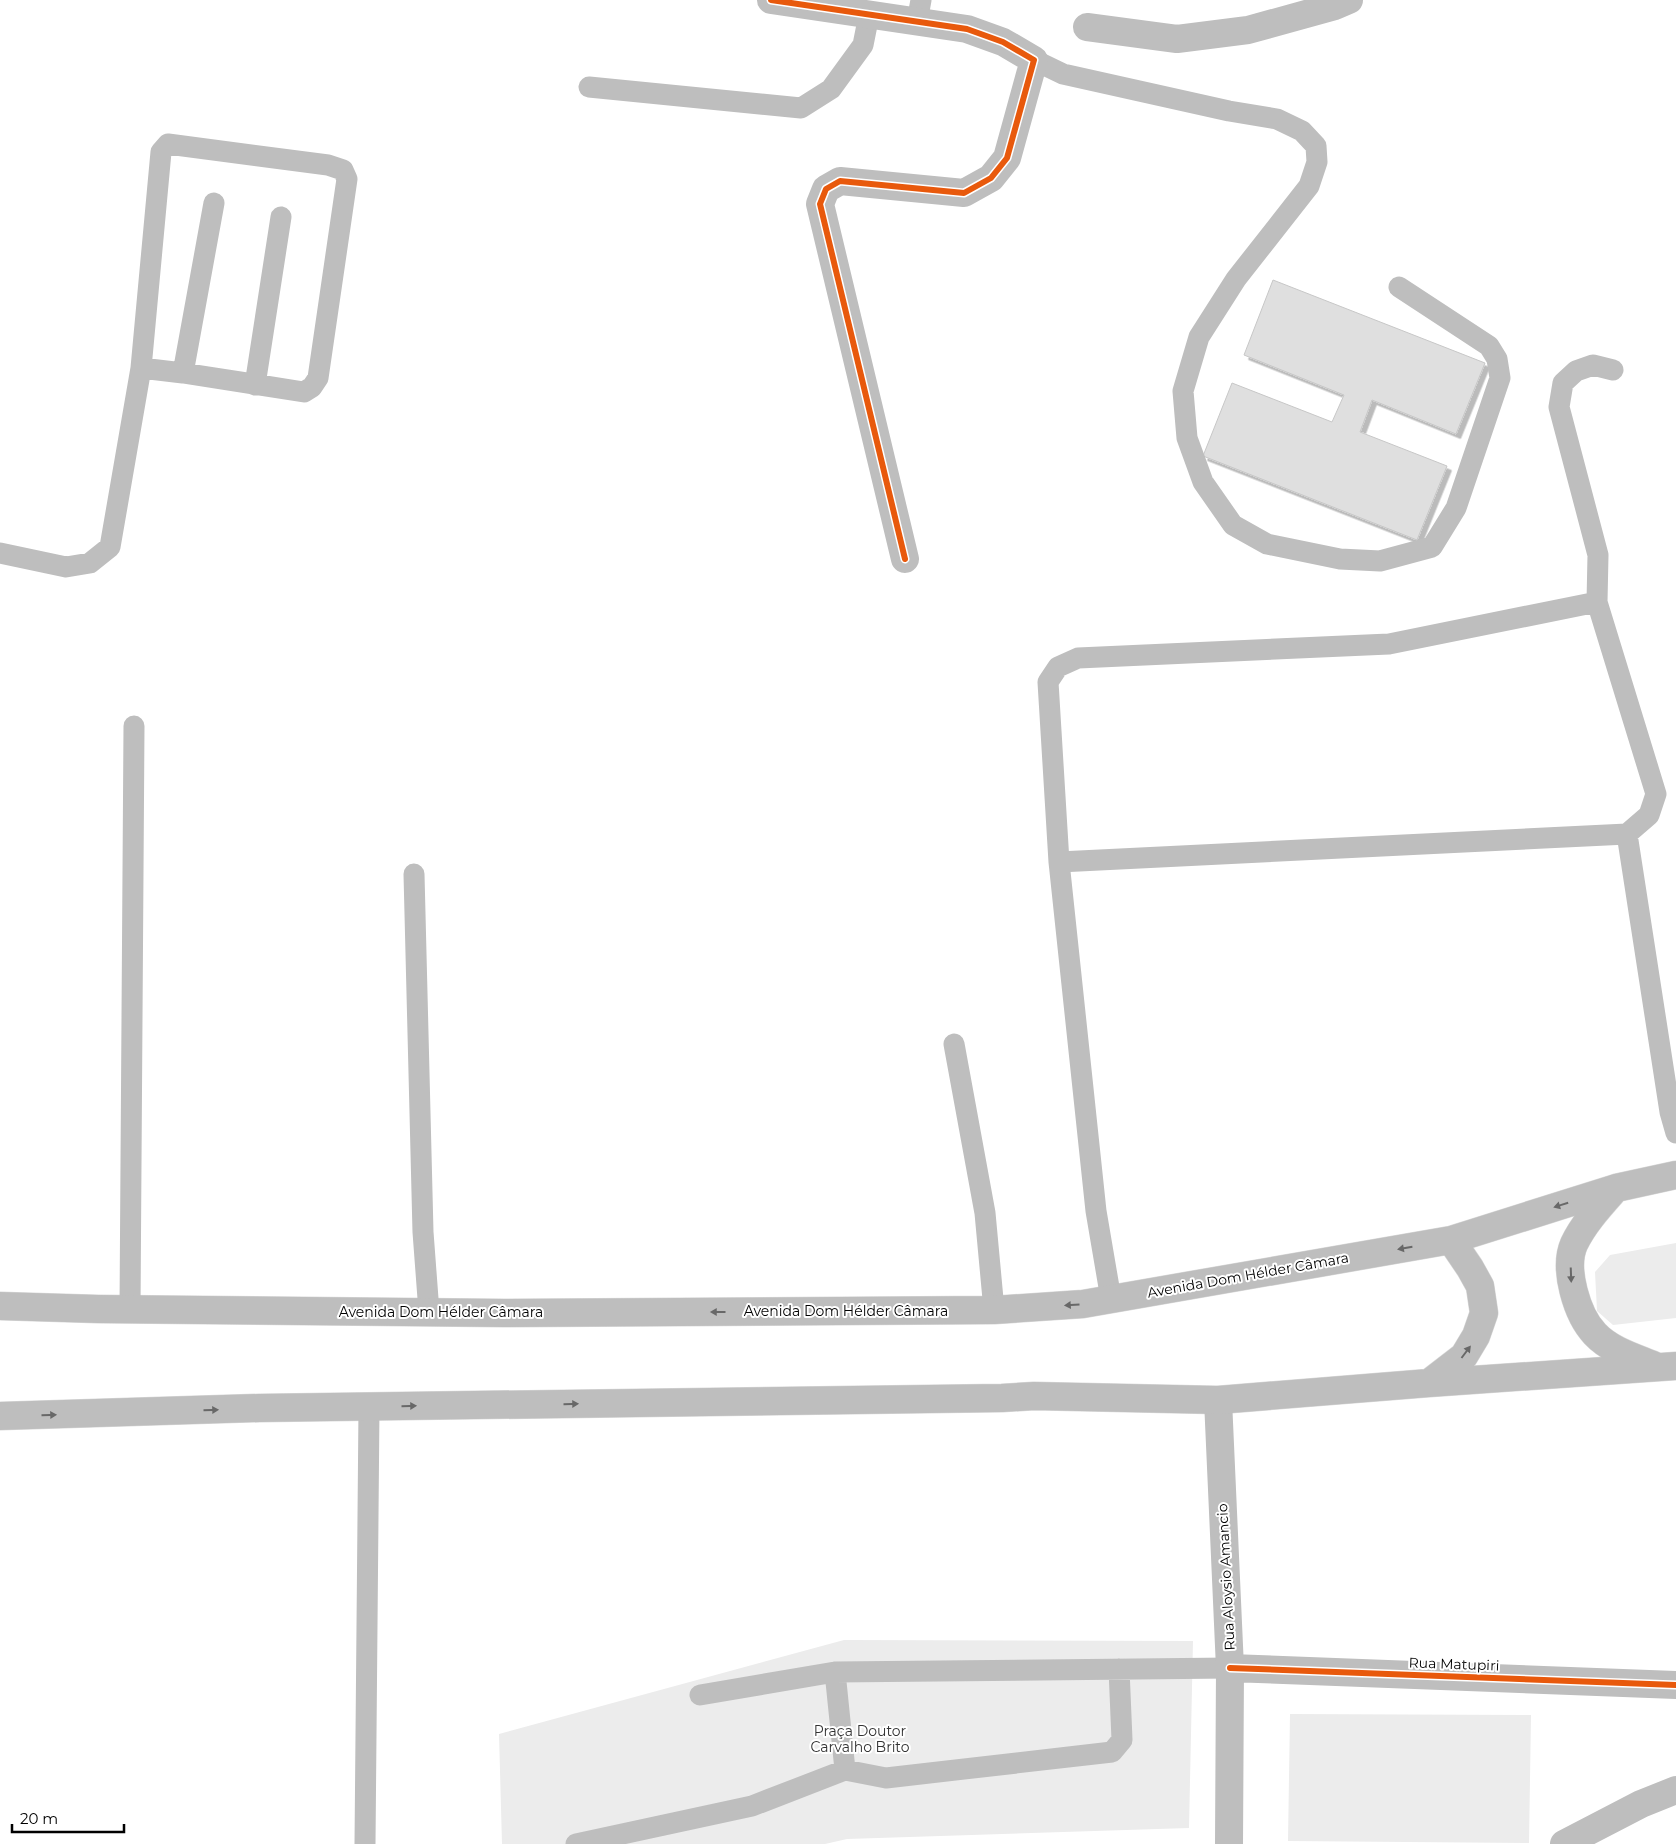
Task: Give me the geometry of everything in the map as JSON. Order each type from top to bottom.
[{"type":"main road","points":[[771,0],[869,15],[919,11],[1003,42],[1034,60],[1008,158],[991,178],[964,193],[840,181],[826,189],[820,204],[905,559]]},
{"type":"main road","points":[[1087,27],[1177,39],[1248,30],[1335,6],[1349,0]]},
{"type":"main road","name":"Avenida Dom Hélder Câmara","points":[[0,1306],[130,1310],[428,1312],[994,1310],[1083,1304],[1451,1240],[1616,1188],[1676,1175]]},
{"type":"main road","points":[[1616,1188],[1593,1215],[1574,1245],[1569,1277],[1578,1306],[1594,1334],[1616,1350],[1667,1367]]},
{"type":"main road","points":[[1429,1383],[1464,1356],[1476,1336],[1484,1313],[1480,1286],[1451,1240]]},
{"type":"main road","points":[[0,1416],[259,1408],[1002,1398],[1034,1396],[1218,1400],[1667,1367]]},
{"type":"main road","name":"Rua Aloysio Amancio","points":[[1218,1400],[1230,1668],[1229,1844]]},
{"type":"main road","name":"Rua Matupiri","points":[[1230,1668],[1676,1685]]},
{"type":"main road","points":[[1564,1844],[1641,1804],[1676,1790]]},
{"type":"lane","points":[[589,88],[801,108],[831,89],[863,45],[869,15]]},
{"type":"lane","points":[[1034,60],[1063,74],[1229,111],[1277,119],[1302,131],[1316,146],[1317,162],[1309,186],[1236,279],[1199,337],[1183,391],[1187,438],[1203,482],[1233,525],[1267,544],[1340,559],[1380,561],[1432,547],[1456,508],[1500,378],[1497,359],[1488,346],[1399,287]]},
{"type":"lane","points":[[0,553],[66,567],[90,563],[110,547],[140,368],[161,152],[168,144],[328,164],[343,170],[347,180],[318,378],[312,387],[304,392],[140,368]]},
{"type":"lane","points":[[183,373],[214,203]]},
{"type":"lane","points":[[255,385],[281,216]]},
{"type":"lane","points":[[1059,862],[1627,834],[1649,815],[1656,794],[1597,602],[1598,554],[1559,406],[1563,383],[1576,371],[1592,365],[1613,370]]},
{"type":"lane","points":[[1111,1299],[1096,1211],[1059,862],[1048,682],[1058,667],[1078,658],[1389,644],[1597,602]]},
{"type":"lane","points":[[130,1310],[134,726]]},
{"type":"lane","points":[[1627,834],[1670,1112],[1676,1133]]},
{"type":"lane","points":[[414,874],[423,1232],[428,1312]]},
{"type":"lane","points":[[954,1044],[986,1213],[994,1310]]},
{"type":"lane","points":[[365,1844],[369,1407]]},
{"type":"lane","points":[[700,1695],[835,1672],[1230,1668]]},
{"type":"lane","points":[[576,1844],[752,1806],[845,1770],[886,1778],[1112,1752],[1122,1740],[1119,1669]]},
{"type":"lane","points":[[835,1672],[845,1770]]},
{"type":"green space","points":[[1676,1243],[1676,1318],[1613,1325],[1597,1311],[1595,1272],[1610,1255]]},
{"type":"green space","name":"Praça Doutor Carvalho Brito","points":[[844,1640],[1193,1641],[1189,1828],[847,1839],[825,1844],[502,1844],[499,1734]]},
{"type":"green space","points":[[1290,1714],[1531,1715],[1529,1843],[1288,1841]]},
{"type":"building","points":[[1273,280],[1485,363],[1456,434],[1372,400],[1360,432],[1447,466],[1417,540],[1203,456],[1232,383],[1332,422],[1344,395],[1244,355]]},
{"type":"cycle path","points":[[771,0],[967,29],[1003,42],[1034,60],[1007,158],[991,178],[964,193],[840,181],[826,189],[820,204],[905,559]]},
{"type":"cycle path","points":[[1230,1668],[1676,1685]]}]
